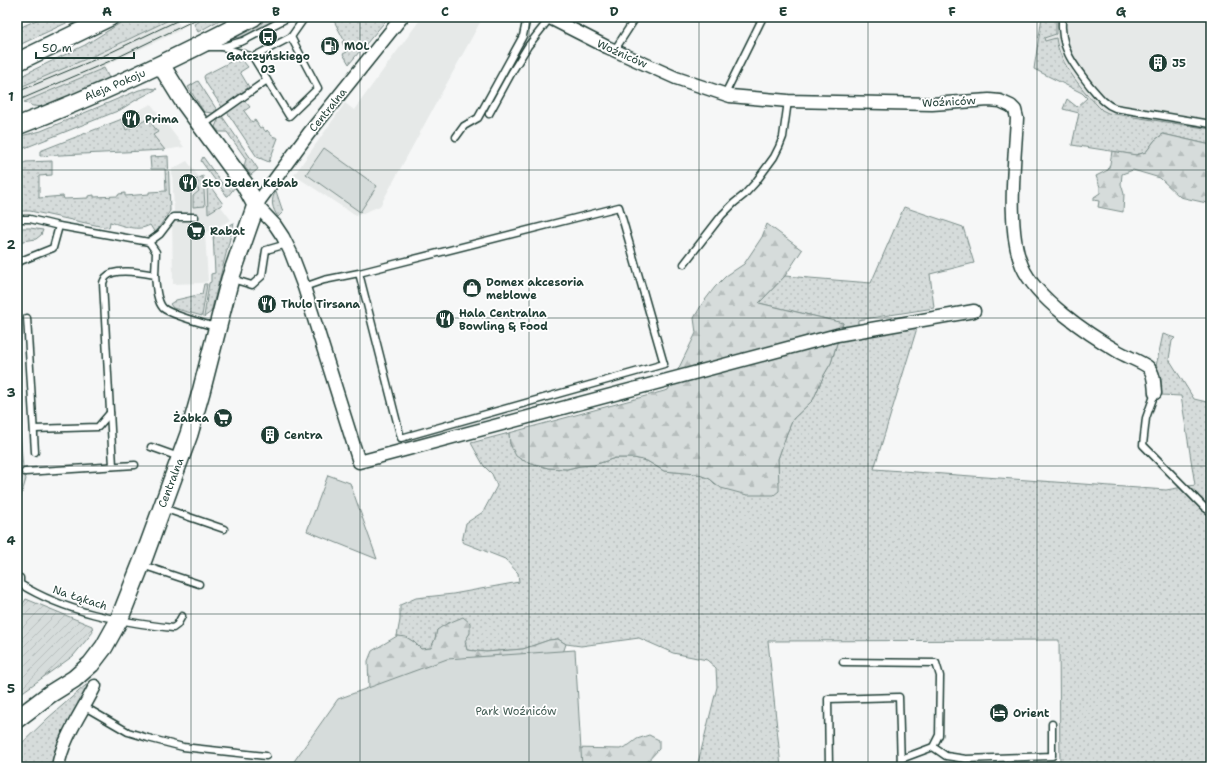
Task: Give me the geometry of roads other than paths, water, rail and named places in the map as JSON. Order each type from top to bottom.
[{"type":"street","points":[[18,62],[110,17]]},
{"type":"street","name":"Aleja Pokoju","points":[[17,126],[161,65],[254,17]]},
{"type":"street","name":"Centralna","points":[[17,719],[50,694],[74,679],[91,664],[104,647],[119,620],[162,508],[200,399],[230,279],[256,205],[310,133],[402,17]]},
{"type":"street","name":"Woźniców","points":[[549,17],[614,51],[676,78],[730,96],[788,102],[932,104],[989,100],[1000,101],[1011,106],[1015,110],[1017,118],[1014,182],[1014,234],[1016,251],[1022,268],[1043,294],[1067,318],[1107,344],[1148,367],[1153,376],[1154,393]]},
{"type":"street","points":[[161,65],[182,99],[245,185],[256,205],[275,225],[287,244],[304,287],[359,462],[837,335],[974,311]]},
{"type":"street","points":[[17,112],[27,117],[38,118]]},
{"type":"street","points":[[58,767],[67,738],[95,686]]},
{"type":"lane","points":[[198,47],[222,47],[243,41],[289,17]]},
{"type":"lane","points":[[252,57],[291,37],[305,17]]},
{"type":"lane","points":[[456,137],[464,126],[478,118],[523,36],[527,17]]},
{"type":"lane","points":[[489,114],[524,53],[549,17]]},
{"type":"lane","points":[[614,51],[636,17]]},
{"type":"lane","points":[[725,94],[763,17]]},
{"type":"lane","points":[[1062,17],[1064,42],[1071,60],[1076,69],[1105,103],[1115,108],[1211,124]]},
{"type":"lane","points":[[222,47],[252,57],[289,116],[318,88],[291,37]]},
{"type":"lane","points":[[202,126],[267,80]]},
{"type":"lane","points":[[684,264],[722,215],[755,183],[774,157],[780,147],[783,137],[788,102]]},
{"type":"lane","points":[[304,287],[324,280],[359,273],[619,207],[664,364],[401,438],[359,273]]},
{"type":"lane","points":[[149,242],[160,234],[173,217],[195,217]]},
{"type":"lane","points":[[17,219],[30,219],[59,226],[149,242],[156,252],[155,275],[158,296],[163,308],[179,316],[218,328]]},
{"type":"lane","points":[[18,262],[53,248],[59,226]]},
{"type":"lane","points":[[230,279],[252,285],[262,276],[266,250],[287,244]]},
{"type":"lane","points":[[113,466],[103,283],[106,277],[112,273],[127,271],[155,275]]},
{"type":"lane","points":[[27,318],[35,452]]},
{"type":"lane","points":[[1154,393],[1146,418],[1143,445],[1204,507],[1211,512]]},
{"type":"lane","points":[[34,430],[98,427],[110,413]]},
{"type":"lane","points":[[151,447],[180,458]]},
{"type":"lane","points":[[25,472],[135,465]]},
{"type":"lane","points":[[162,508],[224,529]]},
{"type":"lane","points":[[141,565],[199,584]]},
{"type":"lane","name":"Na Łąkach","points":[[20,578],[20,584],[34,593],[62,605],[119,620]]},
{"type":"lane","points":[[119,620],[173,628],[177,625],[182,616]]},
{"type":"lane","points":[[843,662],[936,663],[940,676],[939,735],[933,747],[901,760]]},
{"type":"lane","points":[[829,767],[828,698],[899,697],[901,767]]},
{"type":"lane","points":[[85,707],[128,732],[148,738],[183,747],[266,756]]},
{"type":"lane","points":[[933,747],[946,756],[966,759],[1052,756],[1052,724]]},
{"type":"tram line","points":[[17,92],[101,57],[185,17]]},
{"type":"tram line","points":[[17,101],[110,61],[201,17]]},
{"type":"place","name":"Gałczyńskiego 03","points":[[268,37]]},
{"type":"place","name":"MOL","points":[[330,46]]},
{"type":"place","name":"J5","points":[[1158,63]]},
{"type":"place","name":"Prima","points":[[131,119]]},
{"type":"place","name":"Sto Jeden Kebab","points":[[188,183]]},
{"type":"place","name":"Rabat","points":[[196,231]]},
{"type":"place","name":"Domex akcesoria meblowe","points":[[472,288]]},
{"type":"place","name":"Thulo Tirsana","points":[[267,304]]},
{"type":"place","name":"Hala Centralna Bowling & Food","points":[[445,319]]},
{"type":"place","name":"Żabka","points":[[223,418]]},
{"type":"place","name":"Centra","points":[[270,435]]},
{"type":"place","name":"Orient","points":[[999,713]]},
{"type":"park label","name":"Park Woźniców","points":[[516,711]]}]
